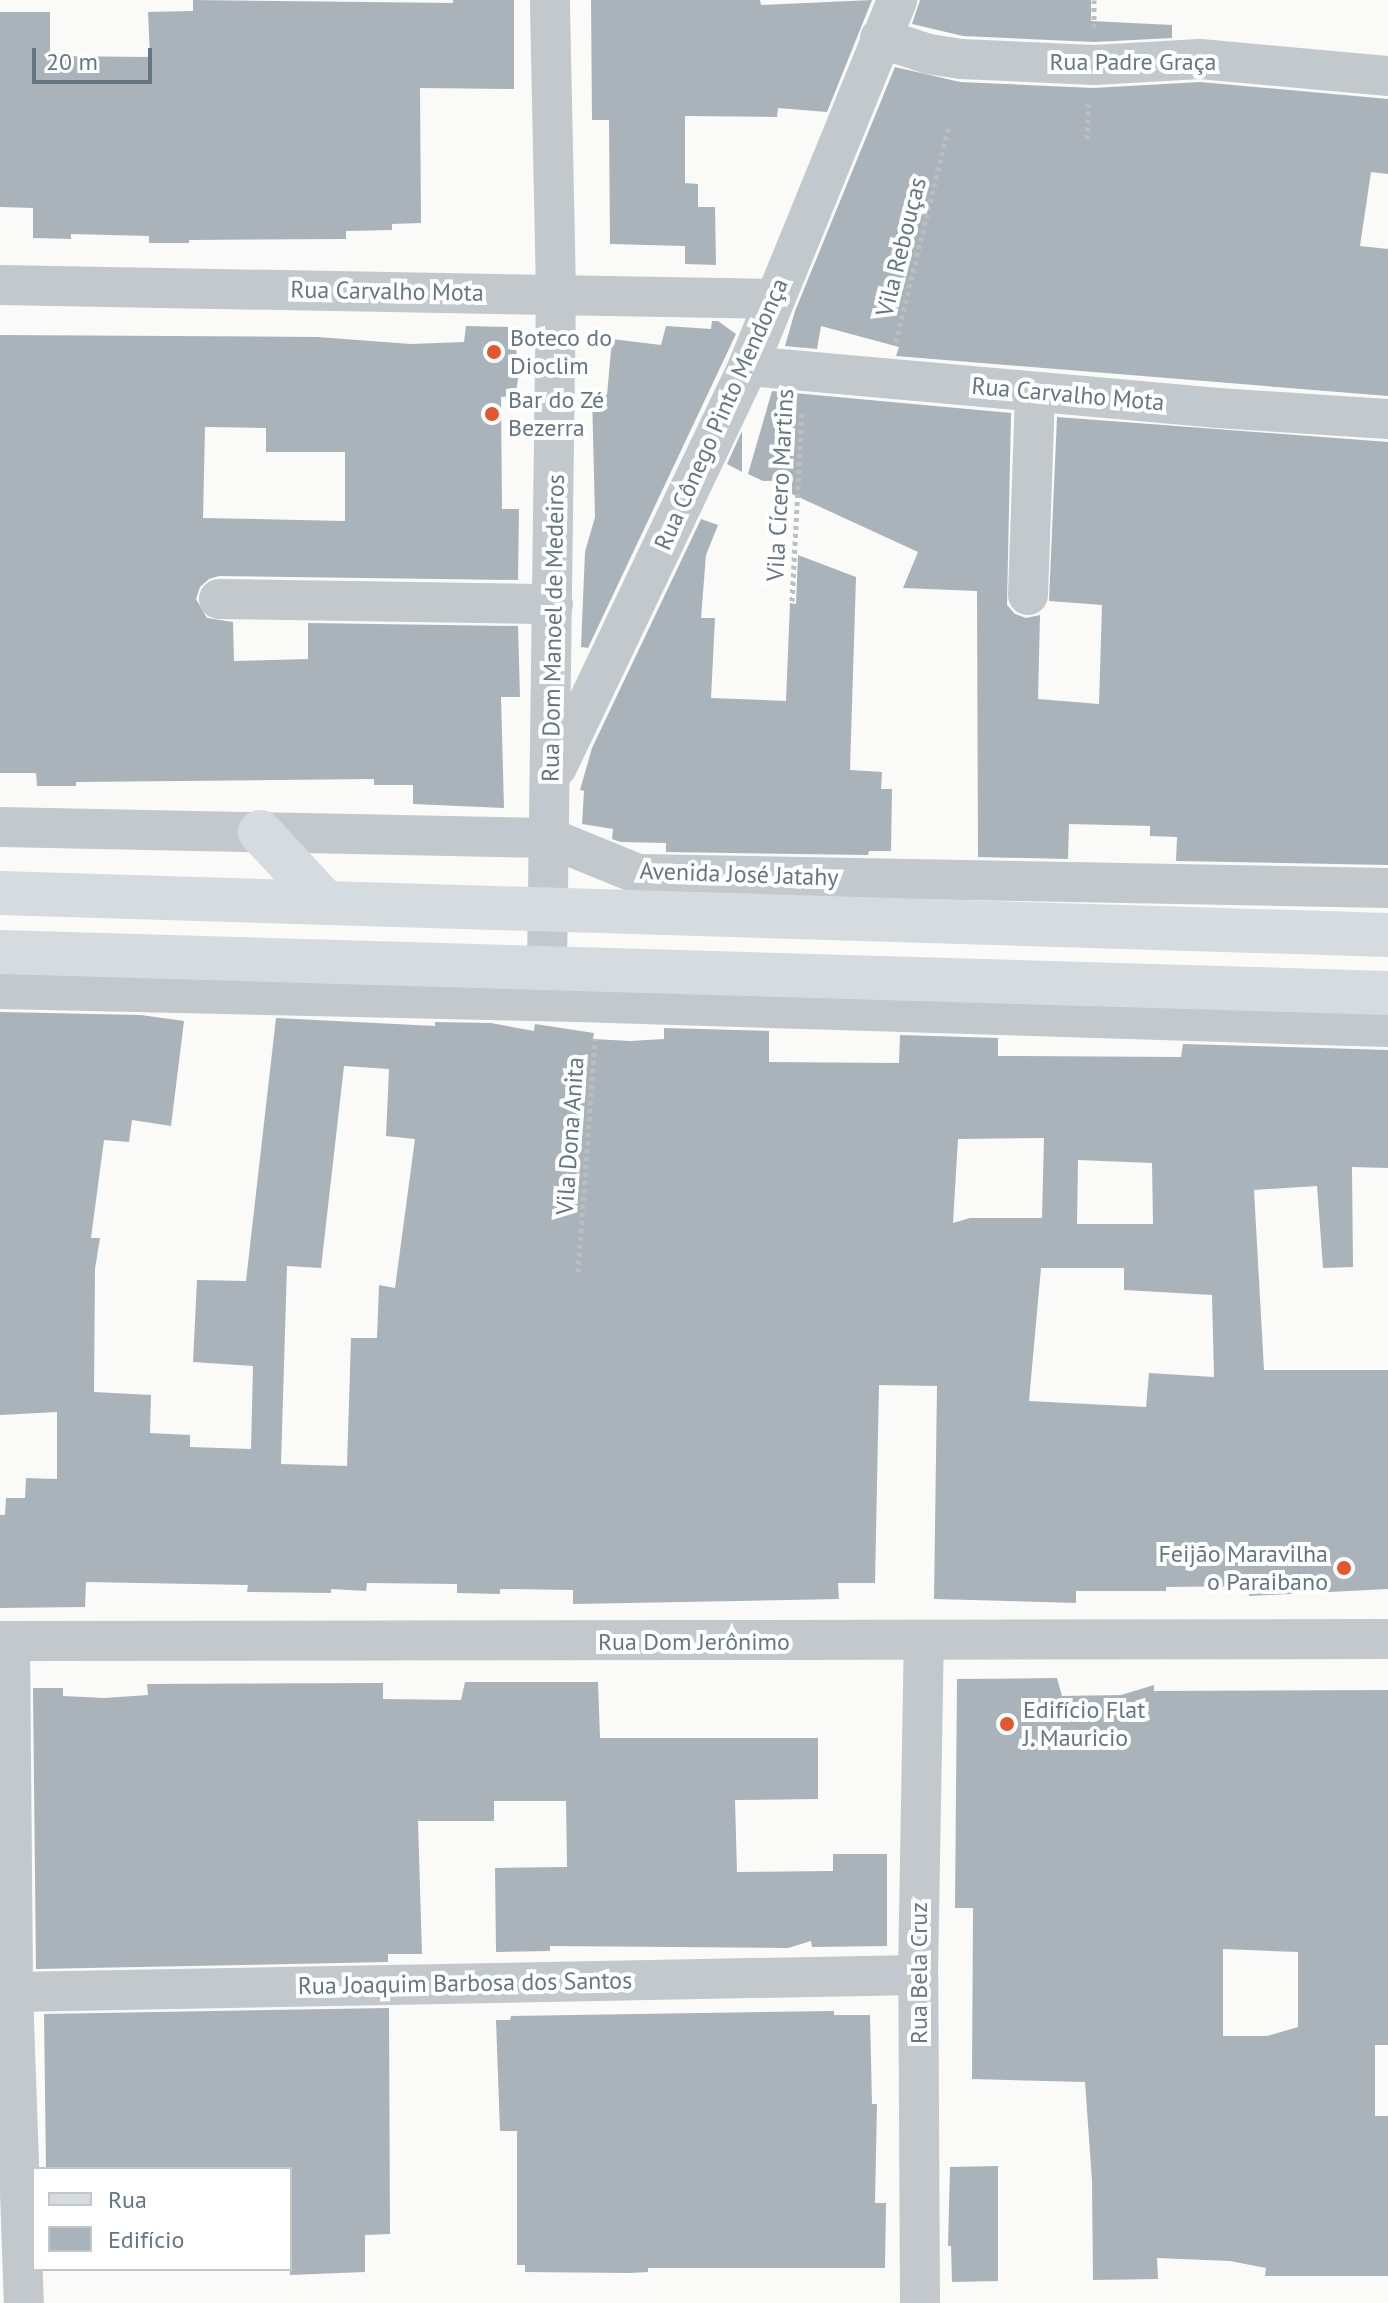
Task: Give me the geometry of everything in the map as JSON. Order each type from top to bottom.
[{"type":"main road","points":[[260,832],[326,903]]},
{"type":"main road","name":"Avenida José Jatahy","points":[[0,893],[1388,935]]},
{"type":"main road","points":[[0,952],[547,968],[1382,1004]]},
{"type":"main road","points":[[189,958],[237,994]]},
{"type":"main road","points":[[1337,1022],[1382,1004]]},
{"type":"street","name":"Rua Dom Manoel de Medeiros","points":[[547,968],[552,778],[556,293],[550,0]]},
{"type":"street","name":"Rua Cônego Pinto Mendonça","points":[[552,778],[748,366],[897,0]]},
{"type":"street","name":"Rua Padre Graça","points":[[880,38],[929,54],[961,59],[1094,65],[1200,59],[1388,76]]},
{"type":"street","name":"Rua Carvalho Mota","points":[[0,285],[774,299]]},
{"type":"street","name":"Rua Carvalho Mota","points":[[748,366],[1388,419]]},
{"type":"street","points":[[1028,595],[1035,392]]},
{"type":"street","points":[[219,599],[553,604]]},
{"type":"street","name":"Avenida José Jatahy","points":[[0,827],[550,838],[638,874],[1388,888]]},
{"type":"street","points":[[0,989],[1337,1022]]},
{"type":"street","name":"Rua Dom Jerônimo","points":[[5,1641],[1388,1639]]},
{"type":"street","points":[[5,1641],[24,2303]]},
{"type":"street","name":"Rua Bela Cruz","points":[[920,2303],[918,1975],[924,1642]]},
{"type":"street","name":"Rua Joaquim Barbosa dos Santos","points":[[13,1992],[918,1975]]},
{"type":"path","name":"Vila Rebouças","points":[[887,378],[949,124]]},
{"type":"path","name":"Vila Cícero Martins","points":[[792,601],[804,370]]},
{"type":"path","name":"Vila Dona Anita","points":[[578,1272],[597,1002]]},
{"type":"building","points":[[193,0],[453,3],[453,0],[514,0],[514,89],[420,88],[421,223],[392,224],[392,230],[346,231],[346,239],[149,243],[149,236],[71,234],[71,239],[33,238],[33,208],[0,207],[0,12],[50,12],[50,56],[150,57],[148,12],[193,11]]},
{"type":"building","points":[[591,0],[760,0],[761,5],[872,0],[827,112],[778,108],[777,117],[685,116],[685,183],[698,184],[698,207],[715,207],[716,265],[685,264],[685,246],[610,244],[609,120],[592,120]]},
{"type":"building","points":[[920,0],[1091,0],[1091,21],[1172,25],[1172,38],[1094,42],[963,36],[912,24]]},
{"type":"building","points":[[895,67],[960,82],[1093,88],[1200,82],[1388,99],[1388,174],[1371,172],[1360,246],[1388,249],[1388,396],[896,356],[899,347],[821,326],[817,349],[785,346],[795,311]]},
{"type":"building","points":[[712,321],[718,321],[736,334],[588,648],[581,647],[585,552],[595,517],[592,393],[607,395],[612,339],[661,345],[666,326],[711,329]]},
{"type":"building","points":[[466,326],[515,327],[518,380],[515,396],[501,397],[502,509],[519,509],[518,580],[219,576],[209,579],[200,587],[196,599],[207,618],[233,622],[234,661],[308,659],[308,623],[518,626],[520,697],[501,697],[504,808],[413,804],[413,785],[374,785],[374,779],[76,782],[76,786],[37,786],[36,773],[0,773],[0,335],[317,337],[411,344],[464,342]],"holes":[[[205,427],[266,428],[266,452],[345,452],[345,521],[203,518]]]},
{"type":"building","points":[[772,391],[1011,413],[1007,605],[1015,614],[1026,618],[1040,615],[1038,699],[1099,704],[1102,605],[1049,601],[1057,417],[1388,442],[1388,865],[1176,861],[1177,837],[1150,836],[1150,826],[1069,824],[1068,859],[978,857],[977,591],[903,588],[918,552],[792,494],[792,480],[763,481],[748,474]]},
{"type":"building","points":[[742,431],[742,472],[727,464]]},
{"type":"building","points":[[701,519],[718,525],[706,555],[701,618],[715,618],[711,698],[786,701],[790,603],[796,604],[798,555],[856,577],[850,770],[882,772],[881,789],[892,789],[891,851],[869,851],[868,855],[666,852],[666,843],[621,842],[612,839],[613,829],[582,824],[584,791],[580,790],[592,748]]},
{"type":"building","points":[[0,1012],[141,1015],[184,1021],[171,1126],[132,1120],[129,1142],[104,1140],[91,1238],[100,1238],[95,1269],[94,1392],[151,1395],[150,1433],[190,1435],[190,1447],[251,1449],[253,1366],[193,1362],[197,1280],[246,1281],[276,1018],[435,1026],[435,1022],[491,1023],[534,1031],[535,1024],[594,1033],[593,1039],[630,1041],[664,1039],[664,1028],[769,1031],[769,1062],[899,1063],[900,1035],[998,1038],[998,1056],[1181,1057],[1183,1044],[1388,1050],[1388,1168],[1352,1167],[1353,1267],[1323,1268],[1317,1186],[1254,1190],[1264,1370],[1388,1370],[1388,1589],[1249,1596],[1251,1586],[1166,1587],[1166,1591],[1076,1591],[1076,1603],[934,1599],[937,1386],[879,1385],[875,1583],[838,1583],[839,1599],[573,1604],[573,1590],[500,1589],[500,1594],[457,1593],[457,1584],[367,1583],[366,1591],[331,1589],[331,1593],[247,1592],[248,1585],[86,1582],[85,1607],[0,1608],[0,1515],[5,1515],[6,1498],[25,1498],[26,1478],[57,1479],[57,1412],[0,1415]],"holes":[[[344,1066],[389,1069],[386,1136],[415,1139],[395,1288],[379,1285],[377,1338],[351,1338],[347,1466],[281,1464],[287,1266],[321,1268]],[[1044,1138],[1042,1218],[970,1218],[953,1223],[958,1139]],[[1078,1160],[1152,1163],[1153,1224],[1077,1224]],[[1041,1268],[1124,1268],[1124,1290],[1212,1295],[1214,1377],[1149,1373],[1146,1407],[1029,1401]]]},
{"type":"building","points":[[1057,1678],[1062,1696],[1121,1695],[1154,1685],[1154,1691],[1388,1690],[1388,2045],[1375,2045],[1375,2116],[1388,2116],[1388,2276],[1265,2276],[1266,2268],[1230,2261],[1157,2258],[1158,2279],[1093,2280],[1092,2181],[1085,2082],[972,2079],[973,1908],[955,1908],[957,1679]],"holes":[[[1223,1949],[1298,1952],[1298,2027],[1267,2036],[1223,2036]]]},
{"type":"building","points":[[465,1682],[598,1682],[600,1738],[818,1738],[818,1799],[735,1800],[737,1872],[833,1871],[833,1854],[887,1854],[887,1946],[812,1947],[811,1941],[788,1948],[550,1946],[550,1951],[496,1952],[495,1868],[567,1867],[566,1801],[494,1801],[494,1821],[418,1821],[422,1954],[388,1954],[388,1962],[36,1969],[33,1688],[63,1688],[63,1696],[104,1698],[148,1695],[147,1684],[383,1683],[383,1699],[461,1700]]},
{"type":"building","points":[[389,2008],[390,2234],[365,2235],[365,2272],[290,2275],[292,2167],[46,2167],[44,2014]]},
{"type":"building","points":[[834,2011],[834,2015],[870,2015],[872,2104],[877,2104],[875,2203],[886,2203],[885,2268],[648,2268],[648,2272],[629,2273],[525,2272],[525,2265],[517,2265],[517,2131],[500,2131],[496,2020],[510,2020],[511,2016]]},
{"type":"building","points":[[998,2166],[998,2281],[952,2282],[951,2246],[948,2246],[950,2167]]},
{"type":"place","name":"Boteco do Dioclim","points":[[494,352]]},
{"type":"place","name":"Bar do Zé Bezerra","points":[[492,414]]},
{"type":"place","name":"Feijão Maravilha o Paraibano","points":[[1344,1568]]},
{"type":"place","name":"Edifício Flat J. Mauricio","points":[[1007,1724]]}]
